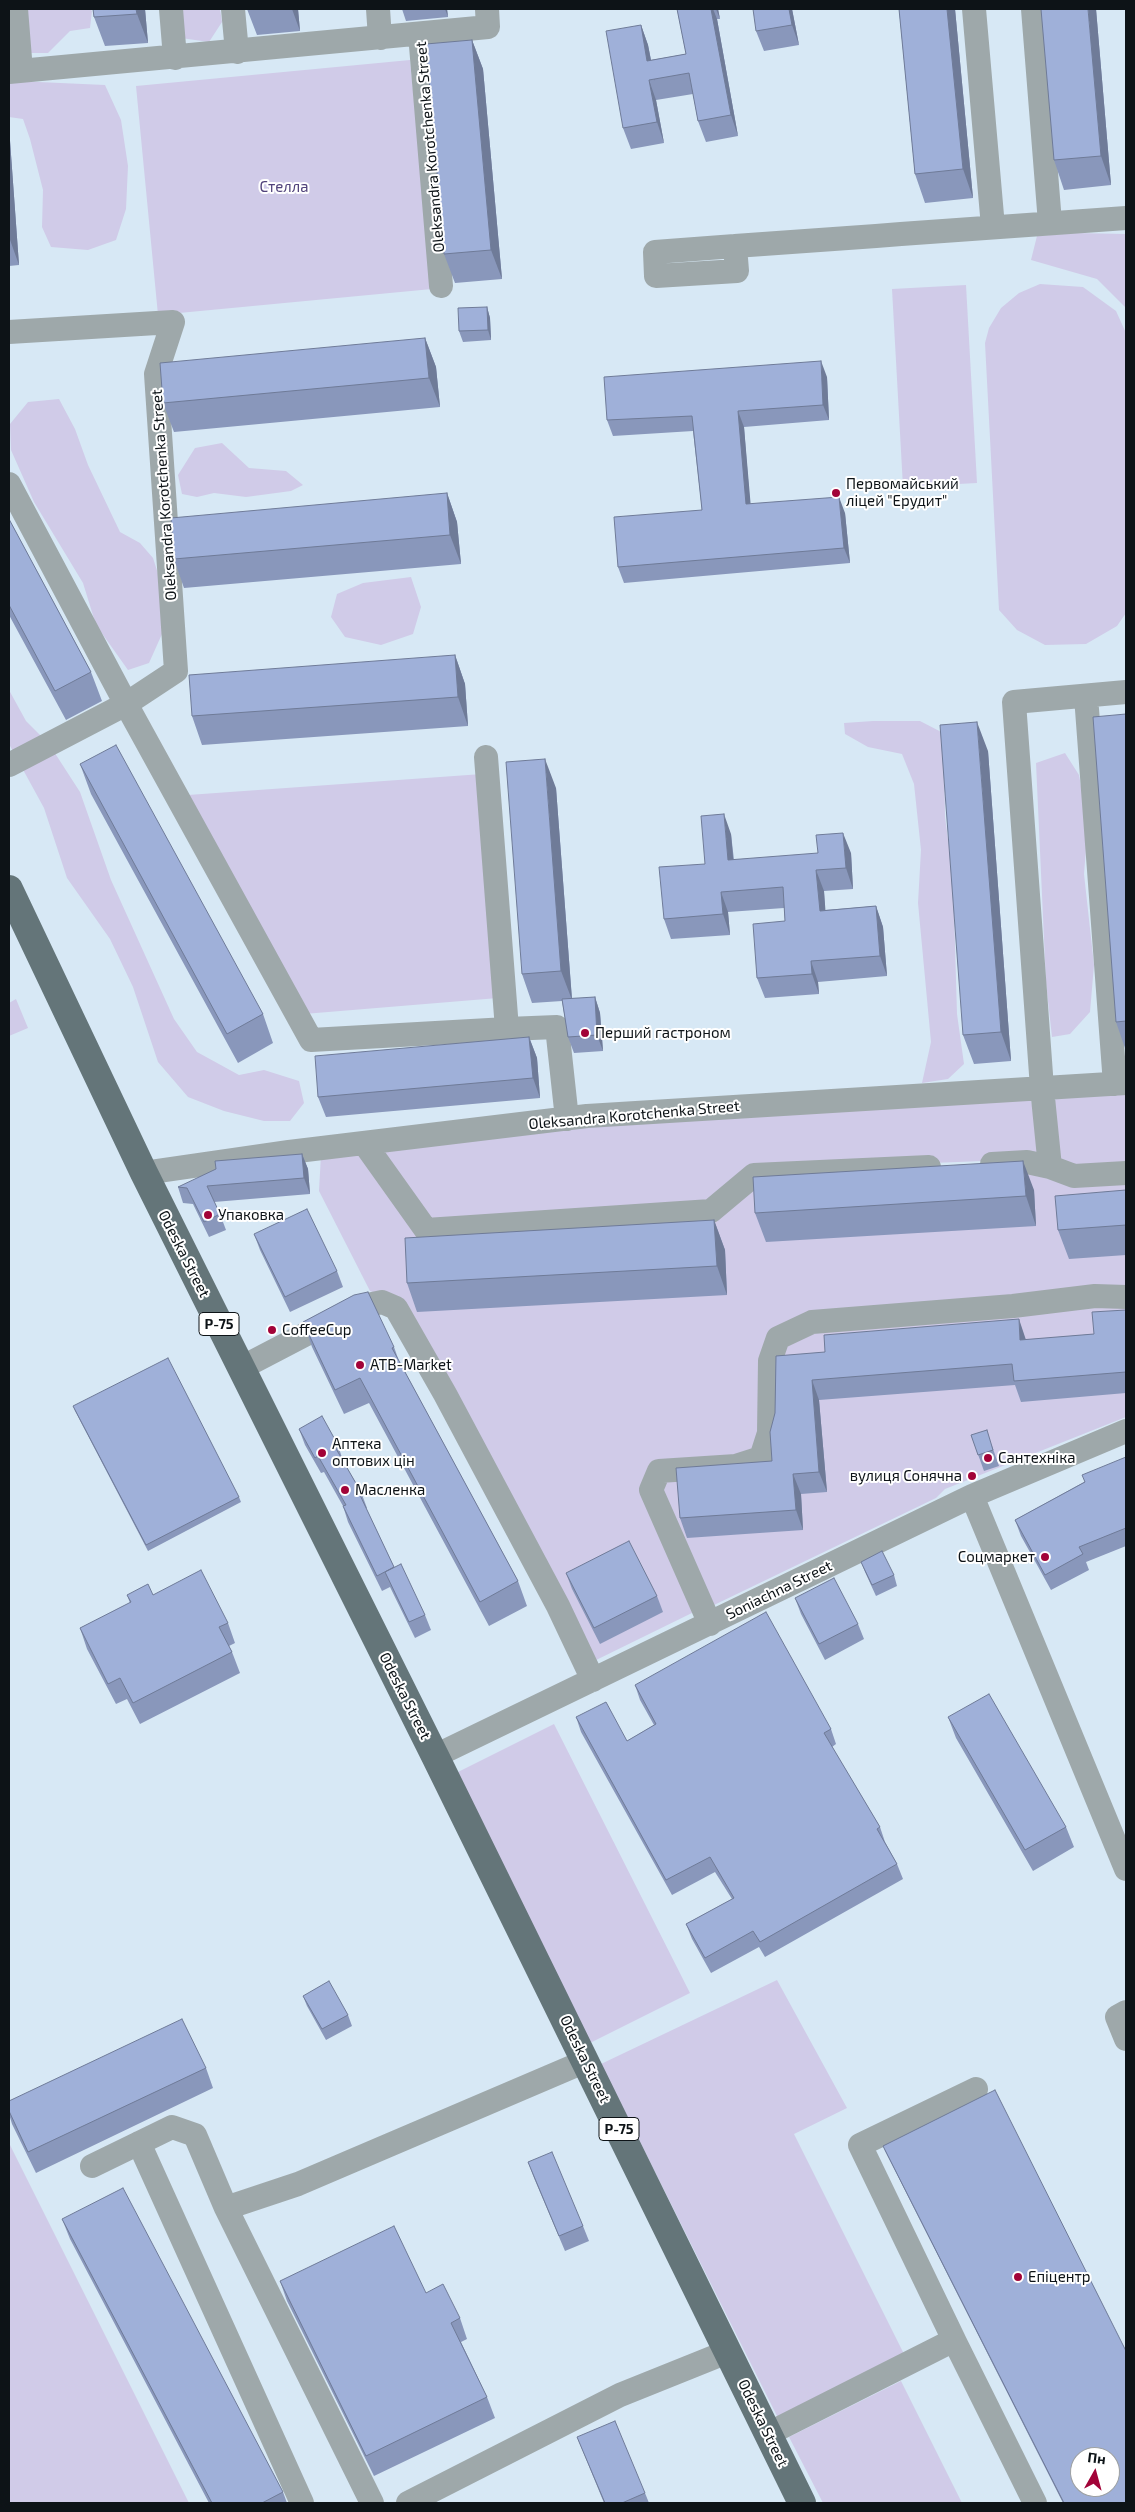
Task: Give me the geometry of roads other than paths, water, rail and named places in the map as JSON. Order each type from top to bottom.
[{"type":"main road","name":"Odeska Street","points":[[9,889],[144,1173],[586,2061],[802,2503]]},
{"type":"street","points":[[16,9],[15,72],[420,34]]},
{"type":"street","points":[[171,9],[175,58]]},
{"type":"street","points":[[233,9],[236,52]]},
{"type":"street","points":[[378,9],[380,38]]},
{"type":"street","name":"Oleksandra Korotchenka Street","points":[[441,286],[420,34],[488,27],[487,9]]},
{"type":"street","points":[[974,9],[993,227]]},
{"type":"street","points":[[1032,9],[1050,223]]},
{"type":"street","points":[[735,246],[1126,218]]},
{"type":"street","name":"Oleksandra Korotchenka Street","points":[[9,332],[173,322],[156,374],[176,671],[126,704]]},
{"type":"street","points":[[9,484],[126,704],[310,1040],[557,1026],[567,1119]]},
{"type":"street","points":[[1050,1167],[1042,1088],[1014,702],[1126,692]]},
{"type":"street","points":[[1086,696],[1120,1083]]},
{"type":"street","points":[[9,765],[126,704]]},
{"type":"street","points":[[486,757],[507,1029]]},
{"type":"street","name":"Oleksandra Korotchenka Street","points":[[144,1173],[364,1143],[567,1119],[1120,1083]]},
{"type":"street","points":[[364,1143],[426,1230],[711,1211],[754,1175],[1027,1162],[1050,1167],[1074,1176],[1126,1173]]},
{"type":"street","points":[[710,1624],[651,1490],[659,1471],[736,1466],[761,1458],[769,1433],[770,1362],[778,1338],[812,1322],[1013,1306],[1096,1296],[1126,1297]]},
{"type":"street","points":[[241,1368],[358,1307],[382,1302],[396,1308],[508,1513],[594,1680]]},
{"type":"street","name":"Soniachna Street","points":[[435,1756],[972,1496],[1126,1431]]},
{"type":"street","points":[[972,1496],[1126,1868]]},
{"type":"street","points":[[1126,2012],[1117,2016],[1126,2039]]},
{"type":"street","points":[[226,2208],[298,2184],[586,2061]]},
{"type":"street","points":[[976,2089],[860,2145],[1035,2503]]},
{"type":"street","points":[[92,2166],[172,2127],[195,2135],[226,2208],[372,2503]]},
{"type":"street","points":[[140,2143],[302,2503]]},
{"type":"street","points":[[768,2434],[954,2340]]},
{"type":"street","points":[[408,2503],[620,2395],[727,2352]]},
{"type":"place","name":"Первомайський ліцей \"Ерудит\"","points":[[836,493]]},
{"type":"place","name":"Перший гастроном","points":[[585,1033]]},
{"type":"place","name":"Упаковка","points":[[208,1215]]},
{"type":"place","name":"CoffeeCup","points":[[272,1330]]},
{"type":"place","name":"ATB-Market","points":[[360,1365]]},
{"type":"place","name":"Аптека оптових цін","points":[[322,1453]]},
{"type":"place","name":"Сантехніка","points":[[988,1458]]},
{"type":"place","name":"вулиця Сонячна","points":[[972,1476]]},
{"type":"place","name":"Масленка","points":[[345,1490]]},
{"type":"place","name":"Соцмаркет","points":[[1045,1557]]},
{"type":"place","name":"Епіцентр","points":[[1018,2277]]},
{"type":"park label","name":"Стелла","points":[[284,187]]}]
